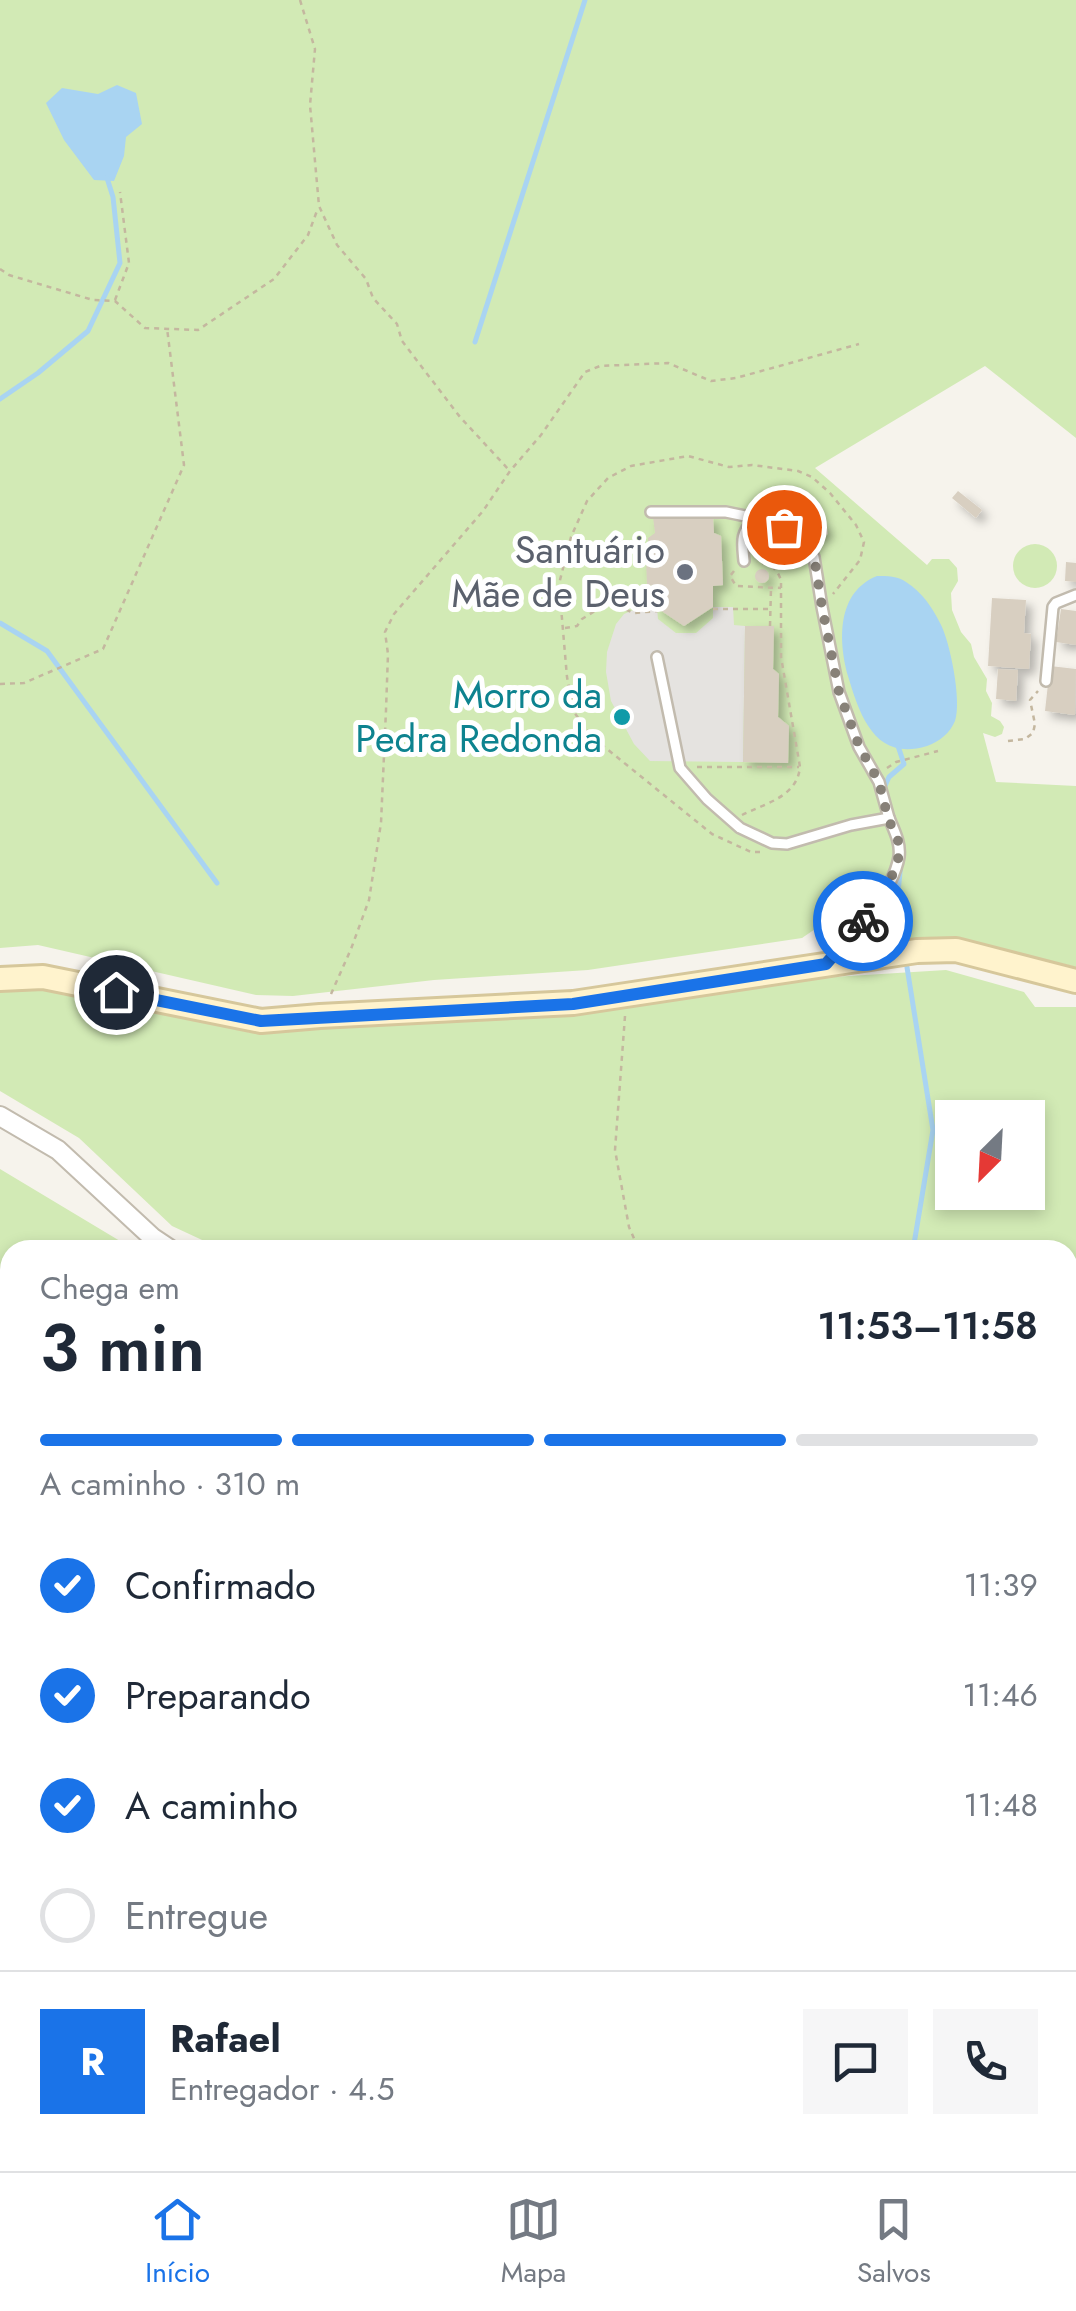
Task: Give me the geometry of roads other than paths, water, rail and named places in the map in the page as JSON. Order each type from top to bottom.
[{"type":"street","points":[[0,979],[43,977],[261,1021],[573,1004],[917,951],[956,950],[1076,980]]},
{"type":"street","points":[[0,1116],[58,1150],[156,1240]]},
{"type":"lane","points":[[651,512],[726,512],[755,518],[803,538],[814,556],[839,692],[859,746],[879,782],[899,843],[899,856],[889,884],[858,930],[826,964]]},
{"type":"lane","points":[[744,561],[742,536],[755,518]]},
{"type":"lane","points":[[1046,681],[1053,608],[1056,602],[1076,594]]},
{"type":"lane","points":[[656,657],[680,768],[740,828],[757,838],[787,844],[888,818]]},
{"type":"water","points":[[117,85],[136,93],[142,124],[126,137],[124,156],[114,181],[94,180],[64,140],[46,103],[62,88],[98,94]]},
{"type":"water","points":[[877,576],[899,579],[917,590],[934,611],[948,643],[957,712],[944,736],[927,746],[895,748],[883,742],[865,720],[848,676],[842,633],[848,605],[864,583]]},
{"type":"waterway","points":[[475,342],[585,0]]},
{"type":"waterway","points":[[0,399],[88,331],[120,263],[113,197],[107,178]]},
{"type":"waterway","points":[[0,623],[47,651],[217,883]]},
{"type":"waterway","points":[[883,790],[889,777],[904,764],[898,746]]},
{"type":"waterway","points":[[901,862],[897,903],[903,945]]},
{"type":"waterway","points":[[906,961],[933,1130],[915,1240]]},
{"type":"place","name":"Santuário Mãe de Deus","points":[[685,572]]},
{"type":"place","name":"Morro da Pedra Redonda","points":[[622,717]]}]
